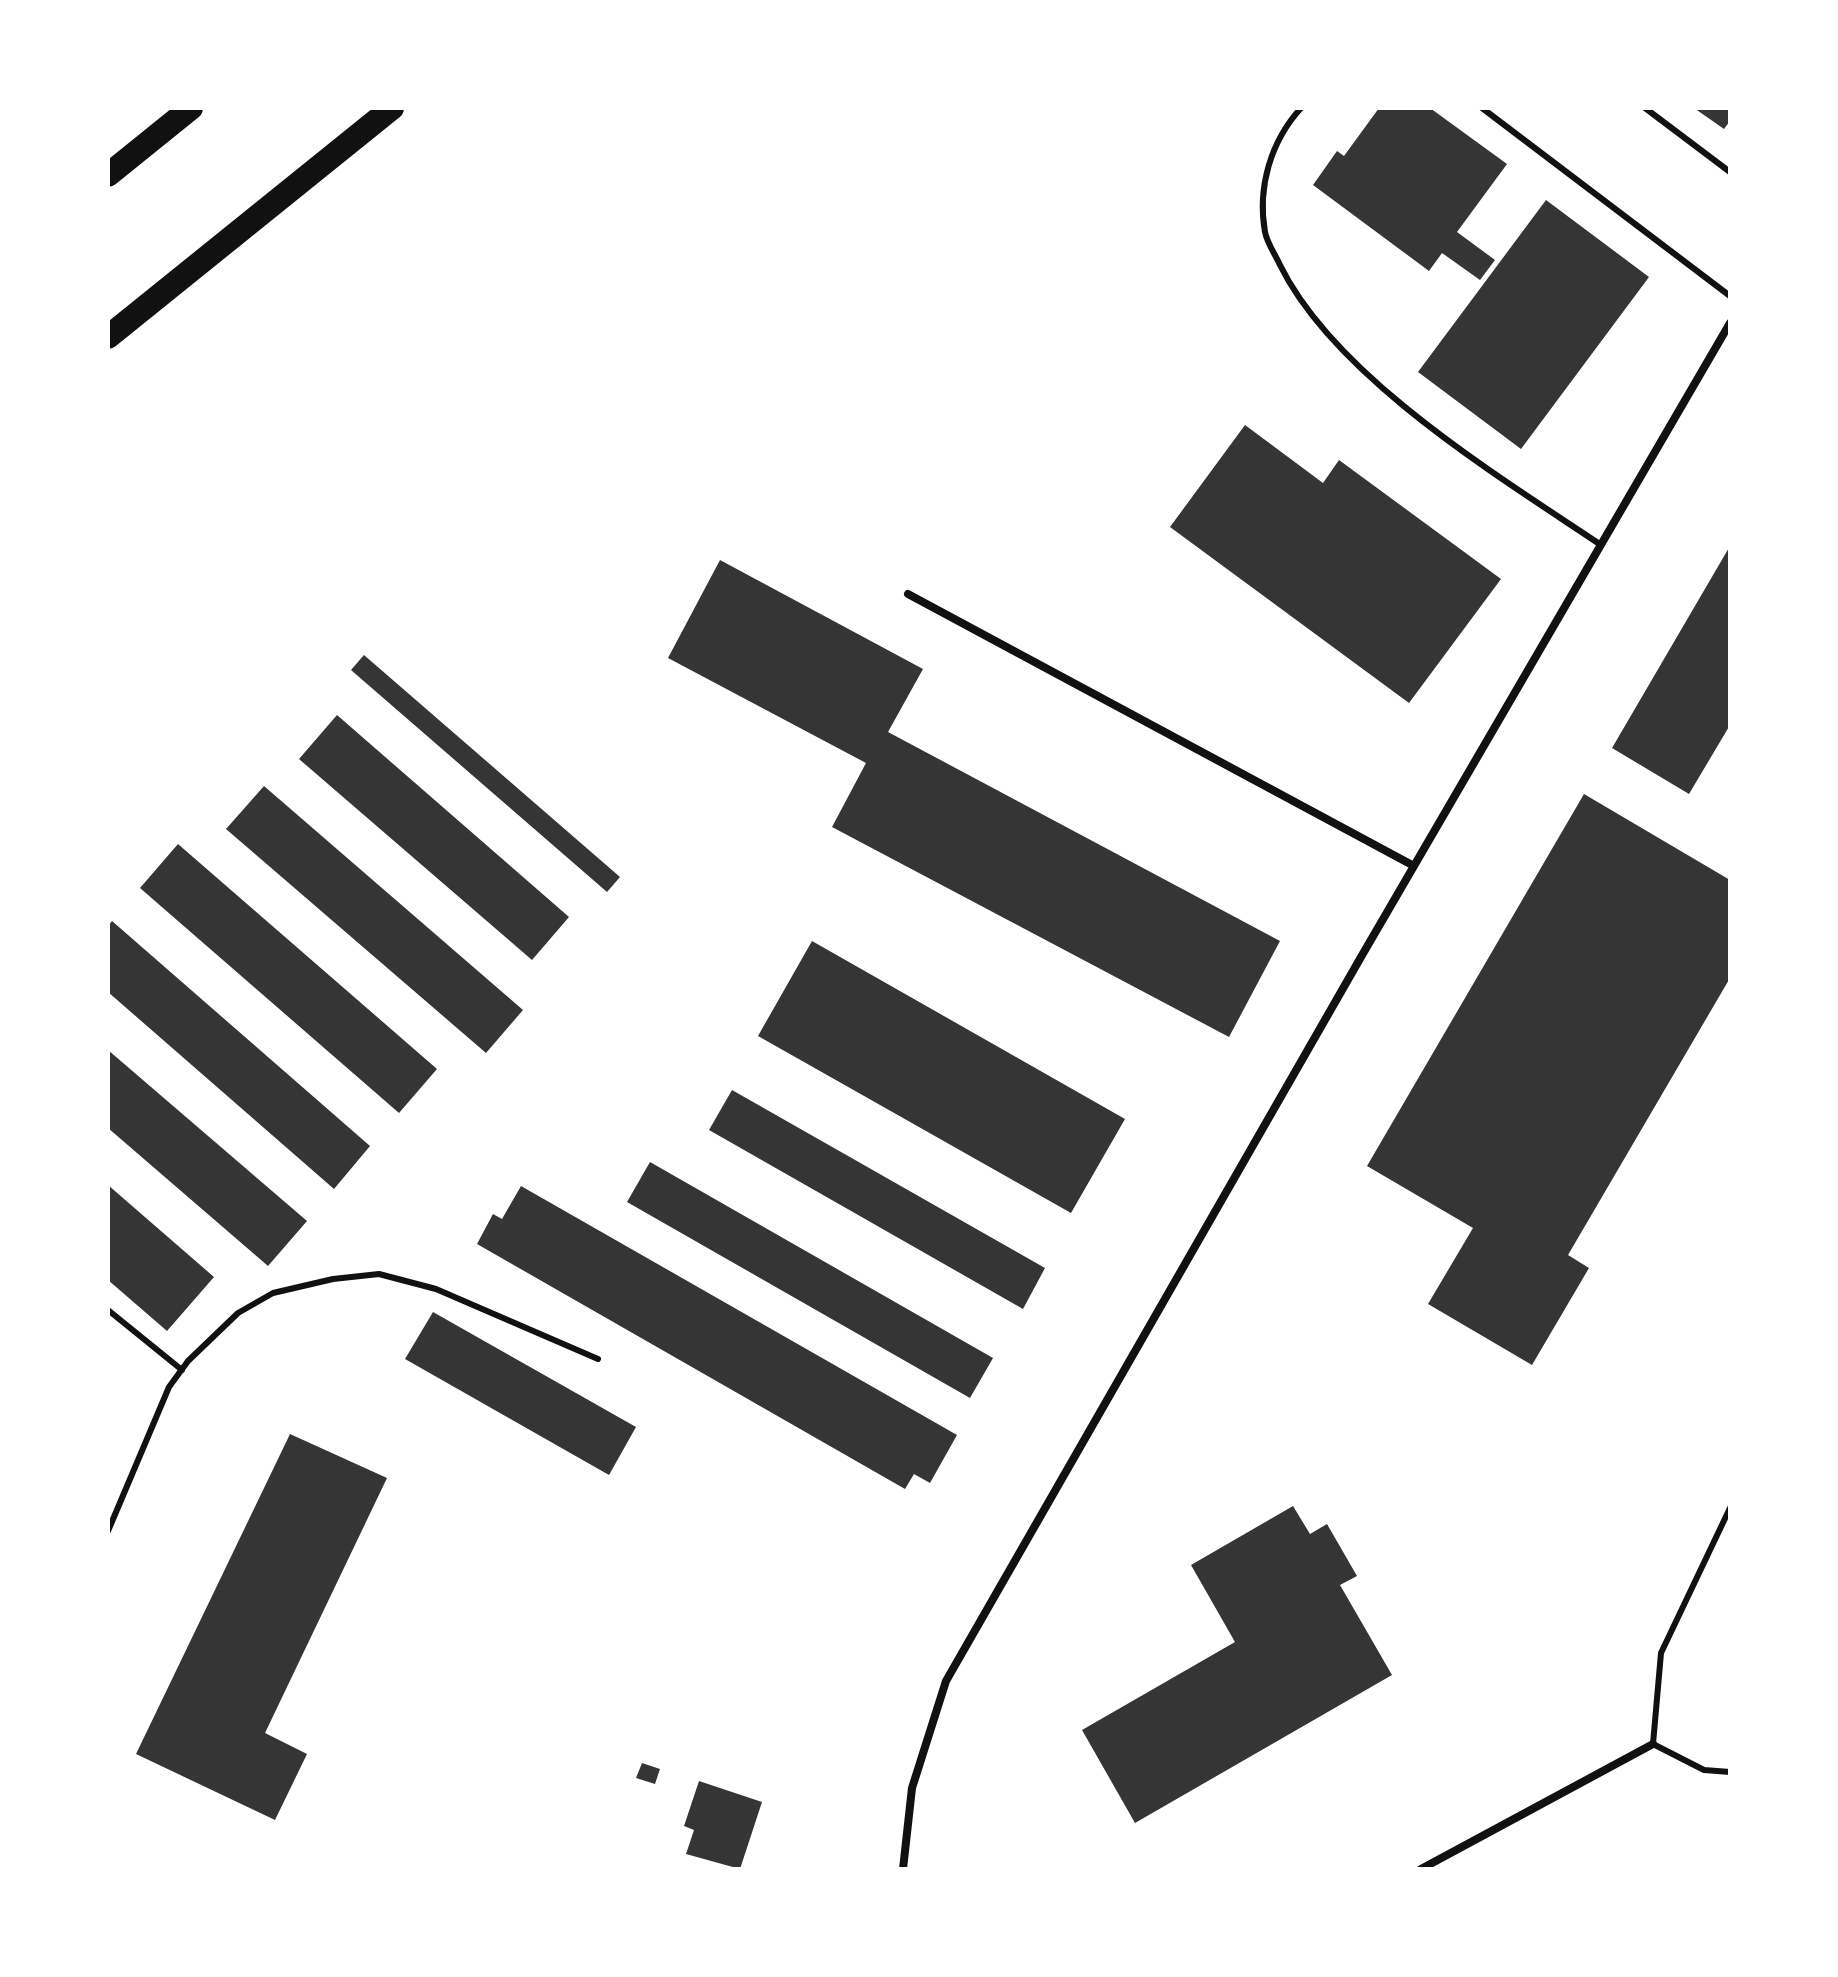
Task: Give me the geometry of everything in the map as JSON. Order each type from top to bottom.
[{"type":"highway","points":[[108,175],[191,108]]},
{"type":"highway","points":[[108,337],[392,108]]},
{"type":"street","points":[[903,1869],[912,1788],[946,1681],[1730,323]]},
{"type":"street","points":[[908,594],[1414,866]]},
{"type":"street","points":[[1421,1869],[1653,1744]]},
{"type":"lane","points":[[1301,108],[1279,139],[1267,167],[1263,199],[1265,234],[1295,294],[1375,384],[1601,545]]},
{"type":"lane","points":[[1482,108],[1730,296]]},
{"type":"lane","points":[[1645,108],[1730,172]]},
{"type":"lane","points":[[108,1531],[169,1387],[238,1313],[273,1293],[333,1279],[379,1274],[436,1289],[598,1359]]},
{"type":"lane","points":[[108,1310],[182,1370]]},
{"type":"lane","points":[[1730,1508],[1661,1653],[1653,1744],[1704,1770],[1730,1772]]},
{"type":"building","points":[[1379,108],[1430,108],[1507,164],[1457,232],[1495,260],[1480,280],[1442,253],[1429,271],[1313,185],[1337,151],[1344,156]]},
{"type":"building","points":[[1694,108],[1730,108],[1730,121],[1724,129]]},
{"type":"building","points":[[1546,200],[1649,277],[1521,449],[1418,372]]},
{"type":"building","points":[[1245,425],[1323,483],[1339,460],[1501,579],[1409,703],[1170,527]]},
{"type":"building","points":[[1730,546],[1730,725],[1689,794],[1612,748]]},
{"type":"building","points":[[720,560],[923,669],[888,732],[1280,941],[1229,1037],[832,827],[866,763],[668,658]]},
{"type":"building","points":[[364,655],[620,877],[607,892],[351,670]]},
{"type":"building","points":[[337,715],[569,917],[532,960],[299,759]]},
{"type":"building","points":[[264,786],[523,1010],[486,1053],[226,829]]},
{"type":"building","points":[[1584,794],[1730,880],[1730,978],[1568,1255],[1589,1268],[1532,1365],[1428,1304],[1473,1228],[1367,1166]]},
{"type":"building","points":[[178,844],[437,1069],[399,1113],[140,888]]},
{"type":"building","points":[[112,921],[370,1146],[334,1189],[108,992],[108,926]]},
{"type":"building","points":[[812,941],[1125,1119],[1071,1213],[758,1036]]},
{"type":"building","points":[[108,1050],[307,1221],[268,1266],[108,1128]]},
{"type":"building","points":[[732,1090],[1045,1268],[1023,1309],[709,1130]]},
{"type":"building","points":[[650,1162],[993,1358],[970,1398],[627,1202]]},
{"type":"building","points":[[108,1185],[214,1277],[167,1331],[108,1280]]},
{"type":"building","points":[[521,1186],[957,1435],[930,1483],[914,1474],[905,1489],[477,1244],[493,1214],[502,1219]]},
{"type":"building","points":[[433,1312],[636,1427],[609,1475],[405,1359]]},
{"type":"building","points":[[290,1434],[387,1478],[265,1733],[307,1754],[275,1820],[136,1754]]},
{"type":"building","points":[[1293,1506],[1310,1534],[1327,1524],[1357,1576],[1340,1585],[1392,1675],[1135,1823],[1082,1730],[1235,1642],[1191,1565]]},
{"type":"building","points":[[642,1763],[660,1769],[655,1784],[636,1778]]},
{"type":"building","points":[[699,1781],[762,1802],[740,1869],[686,1854],[694,1830],[684,1826]]}]
